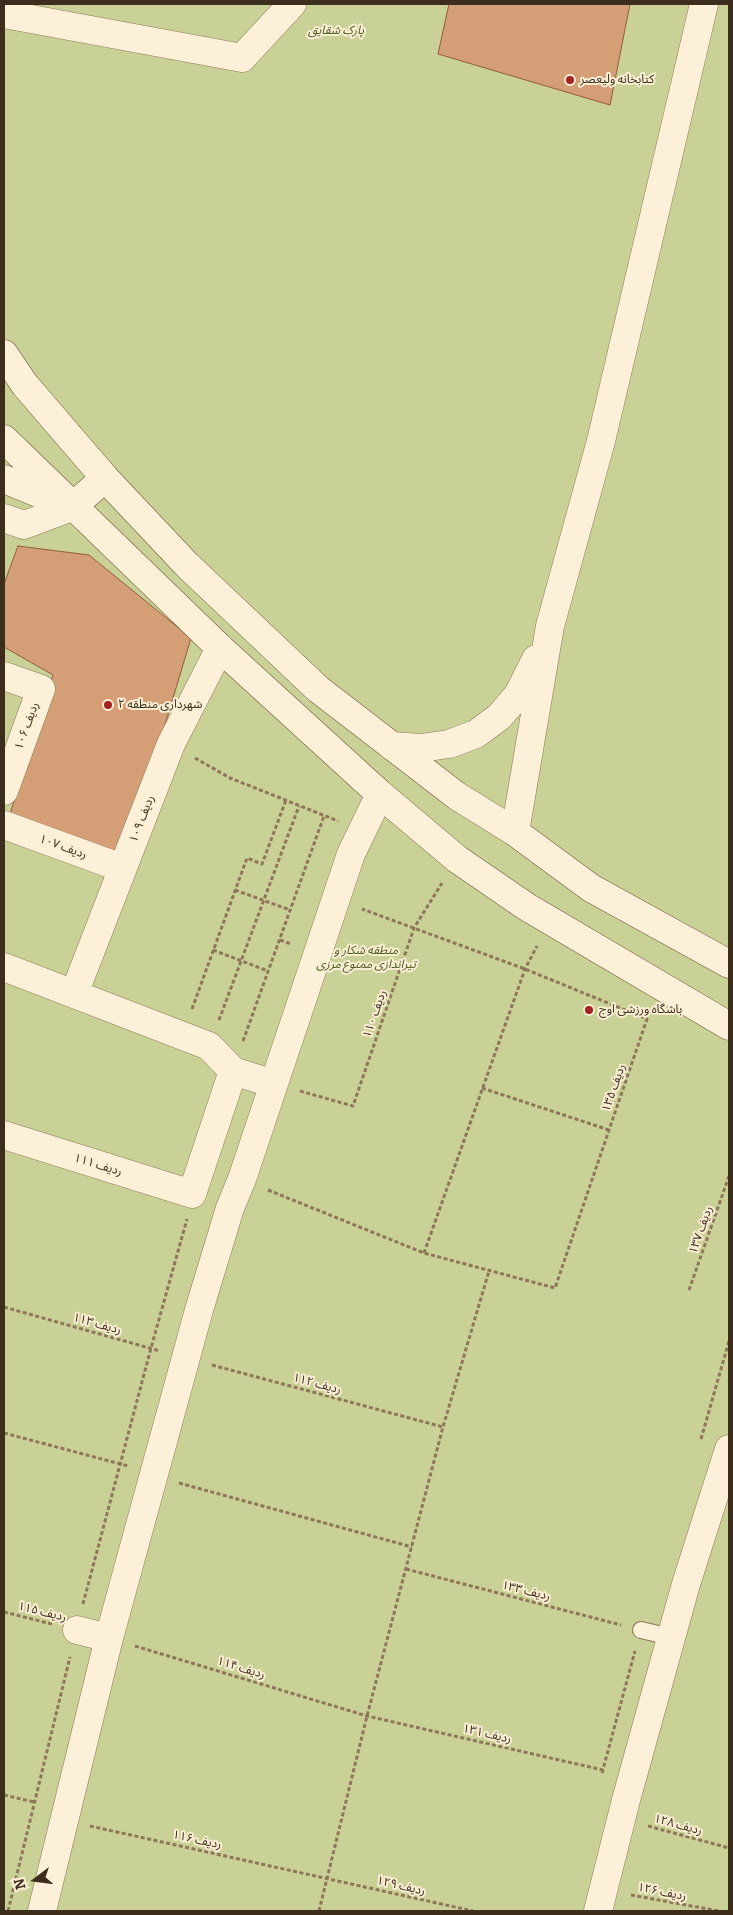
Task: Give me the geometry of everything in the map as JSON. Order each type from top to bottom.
[{"type":"street","points":[[4,14],[242,58],[292,4]]},
{"type":"street","points":[[515,832],[550,626],[602,441],[704,4]]},
{"type":"street","points":[[4,354],[25,385],[105,478],[187,565],[318,689],[457,796],[515,832],[591,888],[729,964]]},
{"type":"street","points":[[4,439],[72,507],[220,648],[380,794],[457,859],[550,921],[729,1026]]},
{"type":"street","points":[[4,518],[24,525],[72,507],[105,478]]},
{"type":"street","points":[[4,479],[72,507]]},
{"type":"street","points":[[392,746],[421,748],[449,744],[476,734],[499,717],[518,695],[550,626]]},
{"type":"street","name":"ردیف ۱۰۹","points":[[74,994],[171,744],[220,648]]},
{"type":"street","name":"ردیف ۱۰۶","points":[[4,676],[41,689],[4,792]]},
{"type":"street","points":[[42,1911],[109,1638],[186,1358],[230,1208],[242,1179],[352,854],[380,794]]},
{"type":"street","name":"ردیف ۱۰۷","points":[[4,825],[122,868]]},
{"type":"street","points":[[4,967],[209,1046],[233,1071],[274,1084]]},
{"type":"street","points":[[192,1194],[233,1071]]},
{"type":"street","name":"ردیف ۱۱۱","points":[[4,1135],[192,1194]]},
{"type":"street","points":[[600,1900],[686,1584],[729,1449]]},
{"type":"street","points":[[76,1630],[109,1638]]},
{"type":"lane","points":[[641,1630],[671,1637]]},
{"type":"path","points":[[171,744],[230,778],[362,831]]},
{"type":"path","points":[[182,1036],[247,858],[262,864],[286,800]]},
{"type":"path","points":[[209,1046],[299,806]]},
{"type":"path","points":[[233,1071],[324,816]]},
{"type":"path","name":"ردیف ۱۱۰","points":[[274,1084],[353,1106],[414,928],[457,859]]},
{"type":"path","points":[[235,890],[290,910]]},
{"type":"path","points":[[336,900],[525,969]]},
{"type":"path","points":[[424,1254],[525,969],[550,921]]},
{"type":"path","points":[[213,950],[268,971]]},
{"type":"path","name":"ردیف ۱۳۵","points":[[489,1271],[555,1288],[647,1019],[525,969]]},
{"type":"path","points":[[482,1088],[609,1130]]},
{"type":"path","name":"ردیف ۱۳۷","points":[[689,1290],[729,1176]]},
{"type":"path","points":[[242,1179],[424,1254],[489,1271],[443,1427],[367,1716],[319,1911]]},
{"type":"path","points":[[8,1911],[76,1630],[189,1212],[192,1194]]},
{"type":"path","name":"ردیف ۱۱۳","points":[[4,1307],[186,1358]]},
{"type":"path","name":"ردیف ۱۱۲","points":[[186,1358],[443,1427]]},
{"type":"path","points":[[4,1433],[120,1463],[154,1476],[412,1547]]},
{"type":"path","name":"ردیف ۱۳۳","points":[[406,1569],[641,1630]]},
{"type":"path","name":"ردیف ۱۱۵","points":[[4,1612],[76,1630]]},
{"type":"path","name":"ردیف ۱۱۴","points":[[109,1638],[367,1716]]},
{"type":"path","name":"ردیف ۱۳۱","points":[[367,1716],[603,1770]]},
{"type":"path","points":[[4,1795],[34,1802]]},
{"type":"path","name":"ردیف ۱۲۸","points":[[622,1819],[729,1848]]},
{"type":"path","name":"ردیف ۱۱۶","points":[[64,1820],[326,1878]]},
{"type":"path","name":"ردیف ۱۲۹","points":[[326,1878],[472,1911]]},
{"type":"path","name":"ردیف ۱۲۶","points":[[600,1900],[719,1911]]},
{"type":"green space","name":"منطقه شکار و تیراندازی ممنوع مرزی","points":[[4,4],[729,4],[729,1911],[4,1911]]},
{"type":"building","name":"کتابخانه ولیعصر","points":[[449,4],[630,4],[610,105],[438,54]]},
{"type":"building","name":"شهرداری منطقه ۲","points":[[18,546],[89,555],[191,638],[162,735],[118,857],[10,814],[53,675],[4,647],[4,584]]},
{"type":"place","name":"کتابخانه ولیعصر","points":[[570,80]]},
{"type":"place","name":"شهرداری منطقه ۲","points":[[108,705]]},
{"type":"place","name":"باشگاه ورزشی اوج","points":[[589,1010]]},
{"type":"park label","name":"پارک شقایق","points":[[336,31]]}]
